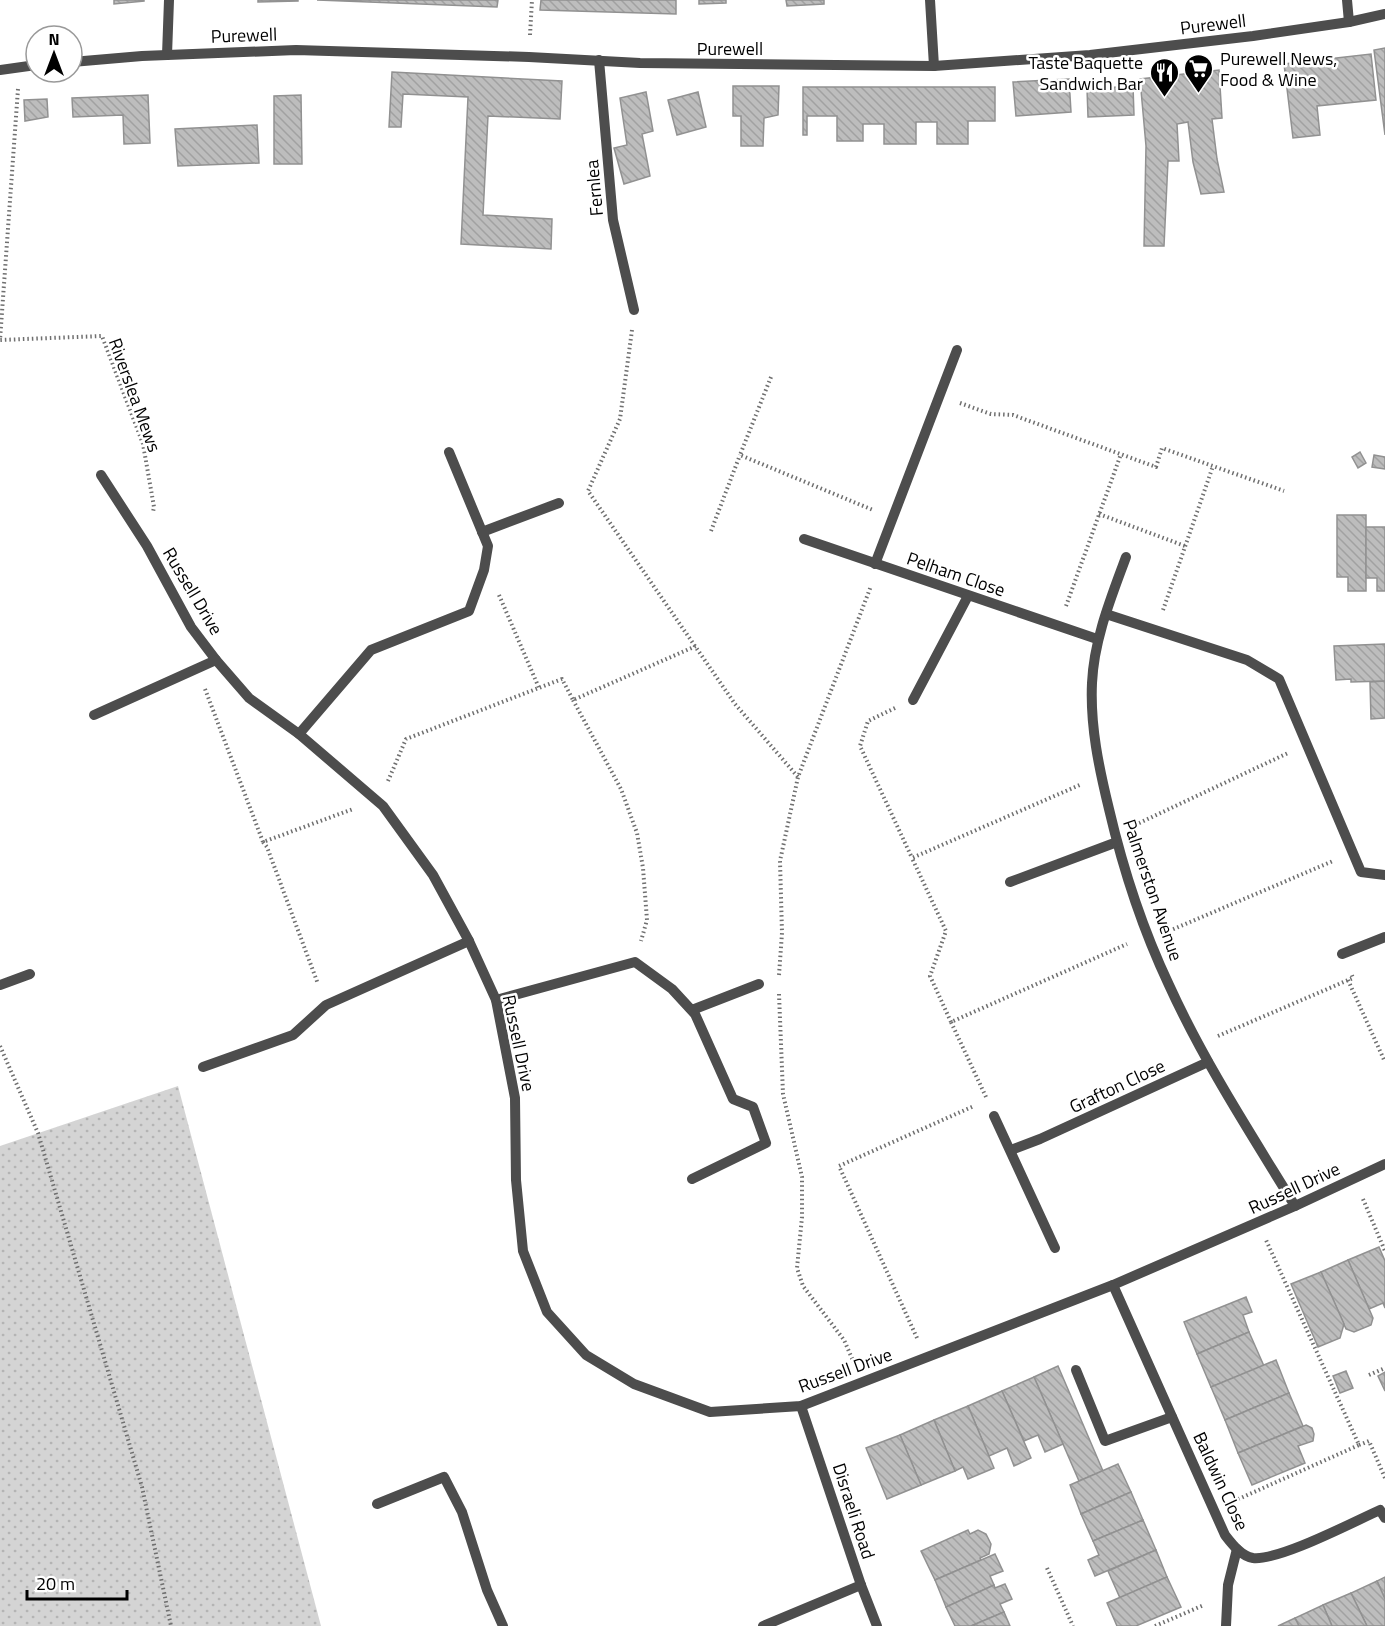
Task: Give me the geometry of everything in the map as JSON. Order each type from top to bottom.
[{"type":"street","points":[[167,55],[169,0]]},
{"type":"street","points":[[930,0],[934,66]]},
{"type":"street","points":[[1347,0],[1349,22]]},
{"type":"street","name":"Purewell","points":[[84,61],[296,50],[529,57],[640,63],[934,66],[1090,55],[1253,36],[1349,22],[1385,14]]},
{"type":"street","name":"Fernlea","points":[[599,60],[613,220],[634,310]]},
{"type":"street","points":[[0,70],[24,66]]},
{"type":"street","points":[[877,565],[957,350]]},
{"type":"street","points":[[299,734],[371,650],[469,611],[488,546],[448,452]]},
{"type":"street","name":"Russell Drive","points":[[101,475],[147,546],[191,627],[216,660],[249,698],[299,734],[377,802],[433,875],[469,941],[496,1000],[515,1098],[516,1180],[524,1251],[547,1311],[586,1355],[634,1384],[710,1412],[801,1406],[1113,1285],[1385,1164]]},
{"type":"street","points":[[482,532],[560,503]]},
{"type":"street","name":"Pelham Close","points":[[804,539],[1097,639]]},
{"type":"street","name":"Palmerston Avenue","points":[[1126,557],[1097,639],[1092,682],[1092,705],[1101,776],[1116,838],[1149,937],[1168,985],[1208,1062],[1295,1206]]},
{"type":"street","points":[[913,700],[968,596]]},
{"type":"street","points":[[1106,614],[1247,660],[1280,679],[1361,872],[1385,876]]},
{"type":"street","points":[[94,715],[216,660]]},
{"type":"street","points":[[1010,882],[1116,838]]},
{"type":"street","points":[[1342,954],[1385,936]]},
{"type":"street","points":[[203,1067],[293,1035],[326,1005],[469,941]]},
{"type":"street","points":[[496,1000],[635,962],[672,989],[692,1010],[733,1099],[753,1107],[766,1143],[692,1179]]},
{"type":"street","points":[[0,985],[30,974]]},
{"type":"street","points":[[692,1010],[759,984]]},
{"type":"street","name":"Grafton Close","points":[[1011,1150],[1208,1062]]},
{"type":"street","points":[[994,1116],[1055,1248]]},
{"type":"street","name":"Baldwin Close","points":[[1113,1285],[1225,1535],[1237,1549],[1252,1558],[1277,1555],[1382,1514]]},
{"type":"street","points":[[1076,1370],[1105,1441],[1172,1417]]},
{"type":"street","name":"Disraeli Road","points":[[801,1406],[877,1626]]},
{"type":"street","points":[[377,1504],[444,1477],[462,1512],[487,1590],[503,1626]]},
{"type":"street","points":[[1226,1626],[1227,1585],[1237,1549]]},
{"type":"street","points":[[763,1626],[861,1585]]},
{"type":"path","points":[[529,57],[532,0]]},
{"type":"path","name":"Riverslea Mews","points":[[20,67],[0,340],[102,336],[143,444],[154,507],[147,546]]},
{"type":"path","points":[[634,310],[620,419],[588,491],[735,704],[798,777]]},
{"type":"path","points":[[711,531],[771,377]]},
{"type":"path","points":[[940,396],[991,414],[1013,415],[1156,467],[1162,448],[1284,491]]},
{"type":"path","points":[[1058,626],[1121,454]]},
{"type":"path","points":[[740,455],[893,518]]},
{"type":"path","points":[[1156,630],[1213,466]]},
{"type":"path","points":[[1099,514],[1185,546]]},
{"type":"path","points":[[485,562],[539,688]]},
{"type":"path","points":[[861,1383],[844,1340],[802,1286],[797,1268],[802,1217],[802,1177],[783,1094],[779,986],[782,933],[780,861],[798,777],[877,565]]},
{"type":"path","points":[[573,700],[696,646]]},
{"type":"path","points":[[198,669],[326,1005]]},
{"type":"path","points":[[263,842],[377,802],[406,739],[562,679],[621,789],[637,833],[643,868],[647,920],[635,962]]},
{"type":"path","points":[[913,700],[868,722],[860,746],[946,931],[930,976],[994,1116]]},
{"type":"path","points":[[1116,838],[1307,744]]},
{"type":"path","points":[[912,858],[1101,776]]},
{"type":"path","points":[[951,1022],[1353,852]]},
{"type":"path","points":[[1198,1044],[1353,978],[1342,954]]},
{"type":"path","points":[[1348,980],[1385,1062]]},
{"type":"path","points":[[0,1046],[38,1133],[136,1464],[171,1626]]},
{"type":"path","points":[[926,1358],[838,1166],[987,1100]]},
{"type":"path","points":[[1354,1178],[1385,1251]]},
{"type":"path","points":[[1258,1222],[1359,1444]]},
{"type":"path","points":[[1369,1375],[1385,1368]]},
{"type":"path","points":[[1214,1510],[1369,1441],[1385,1478]]},
{"type":"path","points":[[1047,1568],[1073,1626]]},
{"type":"path","points":[[1158,1625],[1227,1595]]},
{"type":"shaded area","points":[[178,1086],[321,1626],[0,1626],[0,1146]]},
{"type":"building","points":[[114,0],[144,0],[144,1],[114,4]]},
{"type":"building","points":[[258,0],[298,0],[298,1],[258,2]]},
{"type":"building","points":[[317,0],[498,0],[497,7]]},
{"type":"building","points":[[541,0],[676,0],[676,14],[540,10]]},
{"type":"building","points":[[699,0],[726,0],[726,3],[699,4]]},
{"type":"building","points":[[786,0],[824,0],[824,4],[787,6]]},
{"type":"building","points":[[1385,48],[1385,135],[1374,50]]},
{"type":"building","points":[[1371,54],[1376,100],[1317,106],[1320,135],[1293,138],[1284,64]]},
{"type":"building","points":[[1219,70],[1222,118],[1212,119],[1224,192],[1201,194],[1193,162],[1188,122],[1177,124],[1179,161],[1168,161],[1164,246],[1144,246],[1146,146],[1140,79]]},
{"type":"building","points":[[392,72],[562,81],[560,119],[488,116],[483,215],[552,219],[551,249],[461,244],[468,97],[403,94],[401,127],[389,127]]},
{"type":"building","points":[[1069,79],[1071,112],[1016,116],[1013,82]]},
{"type":"building","points":[[733,86],[779,86],[778,115],[764,118],[763,146],[741,146],[741,116],[733,116]]},
{"type":"building","points":[[1133,86],[1134,115],[1088,117],[1087,89]]},
{"type":"building","points":[[803,87],[995,87],[995,121],[968,121],[968,144],[937,144],[937,122],[916,122],[916,144],[884,144],[884,124],[863,124],[863,141],[837,141],[837,116],[807,116],[807,135],[803,135]]},
{"type":"building","points":[[646,92],[653,131],[642,134],[650,176],[624,184],[614,148],[627,145],[620,98]]},
{"type":"building","points":[[698,92],[706,127],[677,135],[668,100]]},
{"type":"building","points":[[148,95],[150,143],[124,144],[123,115],[73,117],[72,98]]},
{"type":"building","points":[[301,95],[302,164],[274,164],[274,96]]},
{"type":"building","points":[[47,99],[48,117],[25,121],[24,100]]},
{"type":"building","points":[[257,125],[259,163],[178,166],[175,129]]},
{"type":"building","points":[[1360,452],[1366,463],[1358,468],[1352,457]]},
{"type":"building","points":[[1374,455],[1385,457],[1385,469],[1372,467]]},
{"type":"building","points":[[1337,515],[1366,515],[1366,591],[1348,591],[1348,577],[1337,577]]},
{"type":"building","points":[[1366,527],[1385,527],[1385,591],[1377,591],[1377,578],[1366,578]]},
{"type":"building","points":[[1385,644],[1385,681],[1336,680],[1334,646]]},
{"type":"building","points":[[1385,681],[1385,718],[1371,719],[1370,682]]},
{"type":"building","points":[[1379,1247],[1385,1261],[1385,1308],[1383,1303],[1369,1309],[1348,1260]]},
{"type":"building","points":[[1348,1260],[1373,1318],[1371,1325],[1354,1332],[1346,1329],[1321,1272]]},
{"type":"building","points":[[1321,1272],[1344,1324],[1340,1338],[1318,1347],[1291,1284]]},
{"type":"building","points":[[1246,1297],[1252,1312],[1243,1315],[1249,1332],[1197,1354],[1184,1322]]},
{"type":"building","points":[[1249,1332],[1264,1366],[1211,1387],[1197,1354]]},
{"type":"building","points":[[1276,1360],[1289,1393],[1225,1420],[1211,1387]]},
{"type":"building","points":[[1058,1366],[1103,1471],[1079,1481],[1034,1377]]},
{"type":"building","points":[[1346,1371],[1353,1388],[1340,1393],[1333,1376]]},
{"type":"building","points":[[1385,1372],[1385,1391],[1378,1376]]},
{"type":"building","points":[[1034,1377],[1063,1444],[1045,1452],[1038,1435],[1024,1441],[1002,1391]]},
{"type":"building","points":[[1002,1391],[1031,1458],[1014,1466],[1007,1448],[989,1456],[968,1406]]},
{"type":"building","points":[[1289,1393],[1303,1426],[1238,1453],[1225,1420]]},
{"type":"building","points":[[968,1406],[994,1468],[968,1479],[963,1467],[955,1471],[934,1420]]},
{"type":"building","points":[[934,1420],[955,1471],[921,1485],[900,1435]]},
{"type":"building","points":[[1306,1425],[1312,1428],[1314,1434],[1313,1441],[1298,1446],[1305,1463],[1252,1485],[1238,1453]]},
{"type":"building","points":[[900,1435],[921,1485],[887,1499],[866,1448]]},
{"type":"building","points":[[1118,1464],[1131,1492],[1081,1514],[1070,1485]]},
{"type":"building","points":[[1131,1492],[1143,1520],[1093,1541],[1081,1514]]},
{"type":"building","points":[[1143,1520],[1156,1550],[1095,1576],[1088,1560],[1099,1555],[1093,1541]]},
{"type":"building","points":[[968,1530],[970,1534],[978,1530],[986,1534],[991,1544],[989,1554],[980,1558],[981,1560],[935,1580],[921,1551]]},
{"type":"building","points":[[1156,1550],[1167,1577],[1120,1598],[1108,1571]]},
{"type":"building","points":[[995,1554],[1003,1571],[990,1576],[994,1585],[946,1607],[935,1580]]},
{"type":"building","points":[[1167,1577],[1181,1607],[1136,1626],[1117,1626],[1107,1603]]},
{"type":"building","points":[[1385,1577],[1385,1599],[1377,1581]]},
{"type":"building","points":[[1377,1581],[1385,1599],[1385,1626],[1367,1626],[1351,1593]]},
{"type":"building","points":[[1005,1584],[1012,1599],[1000,1604],[1004,1612],[971,1626],[955,1626],[946,1607],[994,1585],[995,1588]]},
{"type":"building","points":[[1351,1593],[1367,1626],[1332,1626],[1323,1605]]},
{"type":"building","points":[[1323,1605],[1332,1626],[1299,1626],[1295,1618]]},
{"type":"building","points":[[1004,1612],[1010,1626],[971,1626]]},
{"type":"building","points":[[1295,1618],[1299,1626],[1278,1626]]},
{"type":"place","name":"Purewell News, Food & Wine","points":[[1199,94]]},
{"type":"place","name":"Taste Baquette Sandwich Bar","points":[[1164,98]]}]
